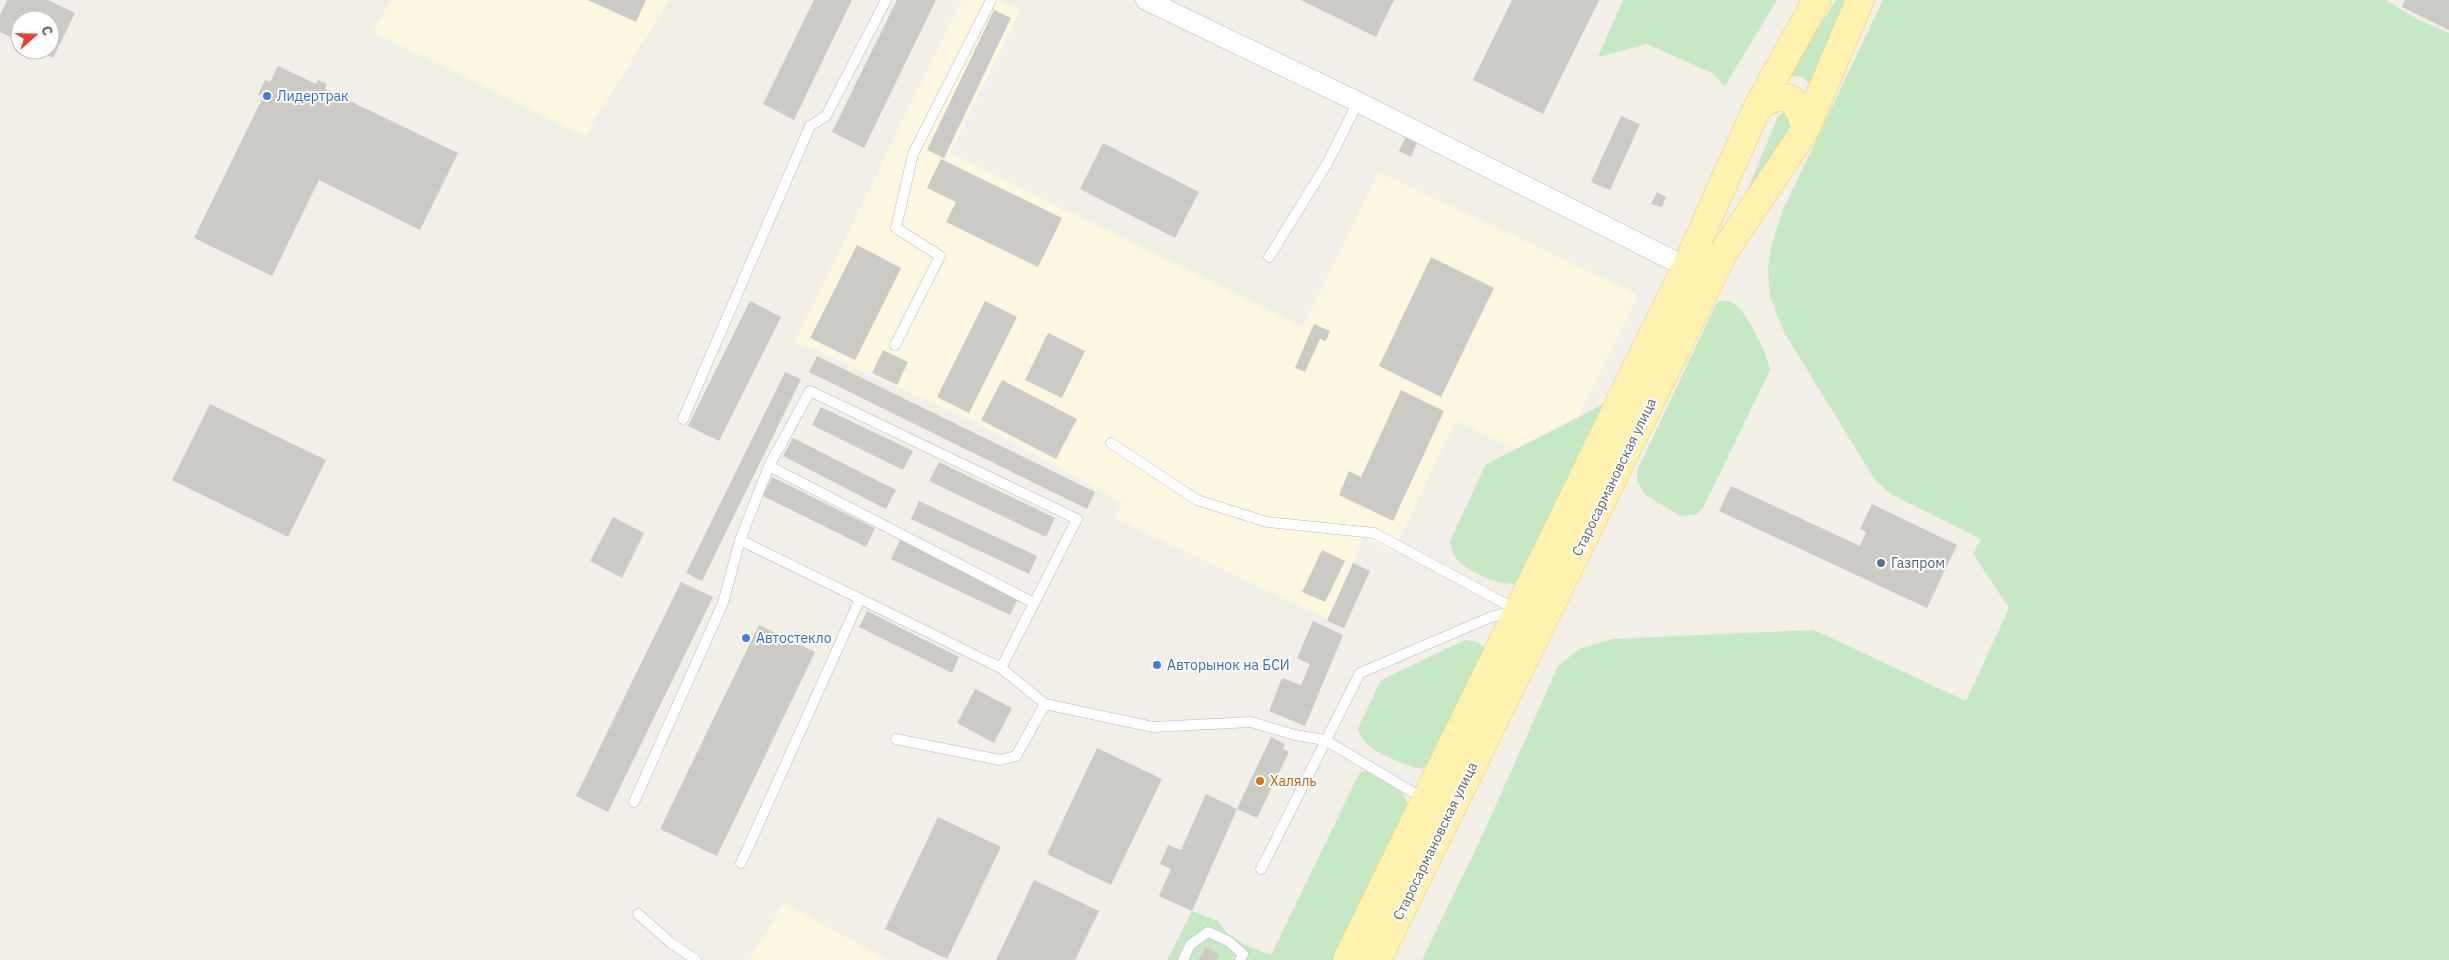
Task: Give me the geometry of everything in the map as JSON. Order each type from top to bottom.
[{"type":"main road","name":"Старосармановская улица","points":[[1347,960],[1424,798],[1686,267],[1758,106],[1817,0]]},
{"type":"main road","name":"Старосармановская улица","points":[[1377,960],[1723,253],[1804,130],[1860,0]]},
{"type":"main road","points":[[1758,106],[1773,97],[1790,98],[1797,104],[1804,130]]},
{"type":"street","points":[[1146,0],[1358,102],[1686,267]]},
{"type":"lane","points":[[683,419],[810,126],[826,116],[886,0]]},
{"type":"lane","points":[[895,345],[940,256],[896,228],[913,154],[991,0]]},
{"type":"lane","points":[[1269,257],[1328,162],[1358,102]]},
{"type":"lane","points":[[634,802],[723,603],[740,540],[769,466],[810,391],[1077,519],[1001,668]]},
{"type":"lane","points":[[1111,443],[1197,500],[1267,522],[1374,533],[1517,610]]},
{"type":"lane","points":[[769,466],[1034,603]]},
{"type":"lane","points":[[740,540],[1001,668],[1045,704],[1153,727],[1251,722],[1295,735],[1325,740],[1424,798]]},
{"type":"lane","points":[[741,863],[860,599]]},
{"type":"lane","points":[[1261,869],[1360,673],[1491,617],[1517,610]]},
{"type":"lane","points":[[896,739],[1000,760],[1016,756],[1045,704]]},
{"type":"lane","points":[[638,914],[671,943],[696,960]]},
{"type":"lane","points":[[1183,960],[1190,945],[1208,932],[1228,942],[1243,954],[1240,960]]},
{"type":"shaded area","points":[[392,0],[669,0],[585,136],[372,31]]},
{"type":"shaded area","points":[[962,0],[998,0],[1020,11],[950,153],[1303,327],[1378,172],[1638,295],[1572,430],[1525,453],[1456,421],[1393,552],[1364,537],[1328,619],[1115,518],[1122,502],[971,420],[795,341]]},
{"type":"shaded area","points":[[784,903],[887,960],[750,960]]},
{"type":"green space","points":[[1623,0],[1777,0],[1725,86],[1712,73],[1647,44],[1598,57]]},
{"type":"green space","points":[[1836,0],[1853,0],[1812,86],[1802,77],[1788,76]]},
{"type":"green space","points":[[1883,0],[2386,0],[2417,19],[2449,33],[2449,960],[1422,960],[1483,834],[1558,666],[1579,649],[1612,639],[1814,630],[1966,701],[2009,608],[1973,554],[1981,539],[1892,495],[1875,480],[1784,332],[1770,297],[1768,269],[1771,247],[1782,212]]},
{"type":"green space","points":[[1787,110],[1795,123],[1729,235],[1778,116]]},
{"type":"green space","points":[[1720,301],[1732,302],[1742,312],[1762,346],[1770,370],[1704,506],[1697,514],[1680,516],[1644,494],[1637,480],[1637,471],[1716,304]]},
{"type":"green space","points":[[1604,404],[1520,578],[1513,584],[1506,584],[1478,574],[1459,562],[1454,555],[1450,541],[1486,464]]},
{"type":"green space","points":[[1465,640],[1477,642],[1486,649],[1434,765],[1415,768],[1380,753],[1366,743],[1358,728],[1381,680]]},
{"type":"green space","points":[[1366,771],[1390,783],[1401,792],[1409,806],[1411,816],[1339,960],[1167,960],[1192,911],[1218,921],[1227,933],[1245,945],[1271,955],[1360,772]]},
{"type":"building","points":[[7,0],[48,0],[75,13],[60,44],[60,10],[10,10],[10,37],[0,32],[0,15]]},
{"type":"building","points":[[588,0],[646,0],[636,22]]},
{"type":"building","points":[[814,0],[852,0],[794,120],[763,104]]},
{"type":"building","points":[[897,0],[936,0],[864,148],[832,132]]},
{"type":"building","points":[[1301,0],[1394,0],[1376,37]]},
{"type":"building","points":[[1512,0],[1599,0],[1543,114],[1473,80]]},
{"type":"building","points":[[2405,0],[2449,0],[2449,30],[2402,7]]},
{"type":"building","points":[[994,10],[1011,18],[944,158],[927,150]]},
{"type":"building","points":[[278,66],[316,84],[318,80],[327,84],[325,89],[458,153],[420,230],[319,180],[272,276],[194,238],[263,97],[258,94],[265,80],[270,82]]},
{"type":"building","points":[[1621,116],[1640,124],[1610,190],[1591,182]]},
{"type":"building","points":[[1406,135],[1418,141],[1411,157],[1399,151]]},
{"type":"building","points":[[1103,143],[1199,192],[1175,238],[1080,189]]},
{"type":"building","points":[[941,159],[1062,218],[1038,267],[946,222],[956,202],[927,188]]},
{"type":"building","points":[[1657,192],[1666,197],[1662,207],[1651,204]]},
{"type":"building","points":[[857,245],[901,268],[855,360],[810,338]]},
{"type":"building","points":[[1431,257],[1494,288],[1441,397],[1379,366]]},
{"type":"building","points":[[750,301],[781,317],[719,441],[688,426]]},
{"type":"building","points":[[985,301],[1017,317],[969,413],[937,397]]},
{"type":"building","points":[[1314,324],[1330,331],[1326,341],[1320,339],[1305,372],[1295,368]]},
{"type":"building","points":[[1048,333],[1085,351],[1062,398],[1025,380]]},
{"type":"building","points":[[883,350],[908,362],[897,385],[872,373]]},
{"type":"building","points":[[817,356],[1095,492],[1087,509],[809,372]]},
{"type":"building","points":[[785,372],[801,379],[702,581],[686,573]]},
{"type":"building","points":[[1002,380],[1077,419],[1056,459],[981,420]]},
{"type":"building","points":[[1401,390],[1444,411],[1393,521],[1339,495],[1349,471],[1361,477]]},
{"type":"building","points":[[210,404],[326,460],[288,537],[172,480]]},
{"type":"building","points":[[821,407],[913,451],[903,470],[812,425]]},
{"type":"building","points":[[793,438],[896,490],[886,509],[783,456]]},
{"type":"building","points":[[939,462],[1055,518],[1046,537],[929,481]]},
{"type":"building","points":[[772,477],[875,528],[866,547],[763,496]]},
{"type":"building","points":[[1731,486],[1860,546],[1866,532],[1860,529],[1872,504],[1957,545],[1927,608],[1719,511]]},
{"type":"building","points":[[919,501],[1037,556],[1029,574],[911,519]]},
{"type":"building","points":[[613,517],[644,533],[622,578],[590,561]]},
{"type":"building","points":[[900,540],[1019,596],[1010,615],[891,559]]},
{"type":"building","points":[[1322,550],[1345,561],[1325,602],[1302,592]]},
{"type":"building","points":[[1353,563],[1370,571],[1344,628],[1327,621]]},
{"type":"building","points":[[681,582],[713,597],[608,812],[576,796]]},
{"type":"building","points":[[867,611],[959,657],[952,673],[859,627]]},
{"type":"building","points":[[1313,621],[1343,635],[1305,726],[1269,711],[1282,678],[1301,685],[1310,664],[1297,658]]},
{"type":"building","points":[[759,625],[815,652],[717,856],[660,829]]},
{"type":"building","points":[[975,689],[1012,708],[994,743],[957,723]]},
{"type":"building","points":[[1271,737],[1285,744],[1283,749],[1289,752],[1257,818],[1237,809]]},
{"type":"building","points":[[1097,748],[1162,779],[1111,885],[1047,854]]},
{"type":"building","points":[[1206,794],[1237,809],[1192,911],[1159,896],[1171,869],[1160,864],[1168,845],[1181,850]]},
{"type":"building","points":[[938,817],[1001,847],[947,959],[885,929]]},
{"type":"building","points":[[1034,880],[1099,911],[1075,960],[996,960]]},
{"type":"building","points":[[1205,947],[1219,954],[1216,960],[1199,960]]},
{"type":"place","name":"Лидертрак","points":[[267,96]]},
{"type":"place","name":"Газпром","points":[[1881,563]]},
{"type":"place","name":"Автостекло","points":[[746,638]]},
{"type":"place","name":"Авторынок на БСИ","points":[[1157,665]]},
{"type":"place","name":"Халяль","points":[[1260,781]]}]
